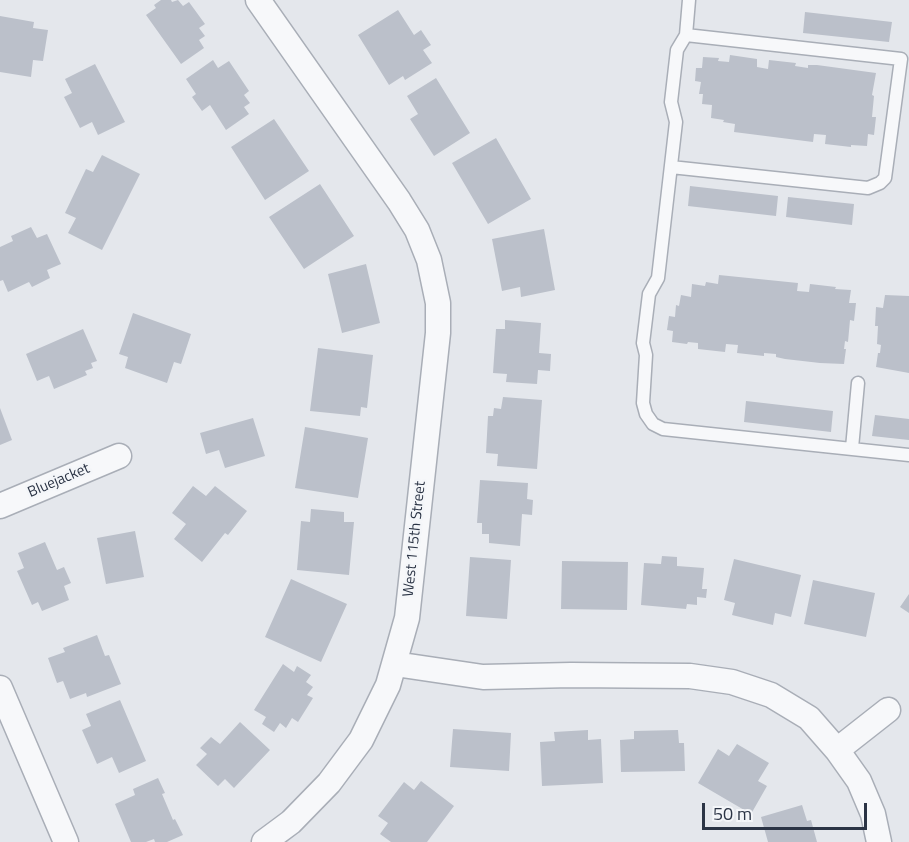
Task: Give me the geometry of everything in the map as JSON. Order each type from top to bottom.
[{"type":"street","name":"West 115th Street","points":[[258,0],[417,230],[429,260],[438,303],[438,333],[407,618],[395,664],[380,704],[361,740],[329,783],[291,822],[264,842]]},
{"type":"street","name":"Bluejacket","points":[[0,506],[119,456]]},
{"type":"street","points":[[395,664],[483,676],[690,676],[732,682],[771,695],[809,718],[837,750],[859,781],[873,814],[879,842]]},
{"type":"street","points":[[0,688],[6,722],[66,842]]},
{"type":"street","points":[[837,750],[888,710]]},
{"type":"lane","points":[[689,0],[686,35],[676,50],[671,102],[676,122],[671,167],[658,278],[649,294],[643,343],[646,355],[643,404],[646,414],[653,423],[663,429],[909,455]]},
{"type":"lane","points":[[671,167],[868,188],[880,183],[885,178],[905,60],[686,35]]},
{"type":"lane","points":[[852,448],[858,383]]},
{"type":"building","points":[[161,0],[172,2],[178,0],[183,6],[189,2],[205,24],[199,28],[205,36],[199,40],[204,48],[181,64],[146,15],[156,8],[154,5]]},
{"type":"building","points":[[398,10],[414,35],[421,30],[431,45],[423,50],[432,63],[405,80],[403,76],[389,85],[358,35]]},
{"type":"building","points":[[805,12],[892,22],[889,42],[803,33]]},
{"type":"building","points":[[0,16],[34,22],[33,28],[48,30],[43,61],[33,60],[31,77],[0,72]]},
{"type":"building","points":[[730,55],[757,59],[757,67],[768,69],[769,60],[796,63],[795,66],[808,68],[808,65],[817,65],[876,73],[872,95],[874,96],[872,117],[876,117],[874,135],[868,134],[867,146],[851,145],[851,147],[825,144],[826,135],[814,134],[813,142],[734,132],[735,124],[711,118],[712,105],[702,104],[703,94],[699,94],[701,82],[695,81],[696,68],[702,68],[703,57],[719,58],[718,61],[729,62]]},
{"type":"building","points":[[213,60],[218,68],[229,61],[249,91],[244,95],[250,103],[244,107],[249,114],[226,130],[210,105],[202,111],[192,97],[196,94],[186,79]]},
{"type":"building","points":[[95,64],[125,122],[98,135],[92,122],[80,128],[64,97],[72,93],[65,79]]},
{"type":"building","points":[[436,78],[470,133],[434,156],[410,119],[418,114],[407,96]]},
{"type":"building","points":[[274,119],[309,171],[265,200],[231,147]]},
{"type":"building","points":[[496,138],[531,199],[488,224],[452,163]]},
{"type":"building","points":[[102,155],[140,174],[102,250],[68,233],[76,218],[65,213],[86,169],[93,172]]},
{"type":"building","points":[[320,184],[354,236],[304,269],[269,217]]},
{"type":"building","points":[[690,186],[778,196],[776,216],[688,206]]},
{"type":"building","points":[[788,197],[854,204],[852,225],[786,217]]},
{"type":"building","points":[[31,227],[37,238],[47,234],[61,264],[47,270],[50,278],[32,287],[29,282],[8,292],[3,280],[0,281],[0,247],[13,241],[11,236]]},
{"type":"building","points":[[544,229],[555,290],[521,297],[520,287],[502,291],[492,239]]},
{"type":"building","points":[[366,264],[380,323],[342,333],[328,274]]},
{"type":"building","points":[[719,275],[798,283],[797,291],[809,292],[810,284],[851,290],[849,303],[856,303],[854,321],[850,320],[848,342],[845,341],[844,364],[785,359],[776,357],[776,354],[764,353],[764,356],[737,353],[738,345],[726,344],[725,352],[698,349],[698,343],[672,342],[673,331],[667,330],[669,316],[675,317],[676,305],[679,306],[681,295],[691,297],[692,284],[705,286],[706,282],[718,284]]},
{"type":"building","points":[[885,295],[909,296],[909,373],[876,367],[881,345],[877,344],[876,307],[883,308]]},
{"type":"building","points":[[133,313],[191,334],[181,364],[174,362],[167,383],[125,368],[128,357],[119,354]]},
{"type":"building","points":[[505,320],[541,323],[539,353],[551,354],[550,371],[538,370],[537,384],[506,382],[507,374],[493,373],[496,329],[505,329]]},
{"type":"building","points":[[83,329],[97,361],[91,363],[93,368],[85,371],[87,375],[54,389],[49,376],[37,381],[26,354]]},
{"type":"building","points":[[318,348],[373,355],[367,408],[361,407],[360,416],[310,411]]},
{"type":"building","points":[[503,397],[542,400],[537,469],[497,466],[498,454],[486,453],[488,416],[493,416],[494,408],[501,409]]},
{"type":"building","points":[[746,401],[833,411],[831,432],[744,422]]},
{"type":"building","points":[[0,408],[12,440],[0,445]]},
{"type":"building","points":[[875,415],[909,419],[909,440],[872,436]]},
{"type":"building","points":[[253,418],[265,456],[225,468],[219,450],[206,454],[200,433]]},
{"type":"building","points":[[305,427],[368,438],[358,498],[295,488]]},
{"type":"building","points":[[480,480],[528,483],[527,499],[533,500],[532,515],[522,514],[520,546],[489,543],[489,534],[482,534],[482,523],[477,523]]},
{"type":"building","points":[[193,486],[206,496],[215,486],[247,511],[228,535],[225,533],[202,562],[174,539],[186,524],[172,513]]},
{"type":"building","points":[[311,509],[344,512],[344,522],[354,522],[349,575],[297,570],[301,521],[310,522]]},
{"type":"building","points":[[135,531],[144,577],[106,584],[97,538]]},
{"type":"building","points":[[45,542],[57,570],[64,567],[71,583],[64,586],[69,600],[42,611],[38,602],[32,605],[17,571],[24,568],[18,553]]},
{"type":"building","points":[[662,556],[677,557],[677,566],[704,568],[702,589],[707,589],[706,598],[697,597],[697,605],[687,604],[686,609],[641,605],[644,563],[661,564]]},
{"type":"building","points":[[470,557],[511,560],[507,619],[466,616]]},
{"type":"building","points":[[734,559],[801,575],[791,617],[775,613],[773,625],[732,615],[735,603],[724,600]]},
{"type":"building","points":[[562,561],[628,562],[627,610],[561,609]]},
{"type":"building","points":[[291,579],[347,604],[321,662],[265,637]]},
{"type":"building","points":[[813,580],[875,593],[866,637],[804,624]]},
{"type":"building","points":[[909,594],[909,613],[900,607]]},
{"type":"building","points":[[97,635],[105,656],[109,655],[121,684],[87,697],[86,693],[70,699],[63,681],[57,683],[48,658],[65,652],[63,648]]},
{"type":"building","points":[[283,664],[294,672],[297,666],[311,675],[306,682],[313,687],[307,695],[313,698],[298,722],[292,718],[286,728],[280,723],[274,732],[262,724],[266,717],[254,710]]},
{"type":"building","points":[[120,700],[146,761],[119,773],[112,757],[97,764],[82,730],[91,726],[86,714]]},
{"type":"building","points":[[240,722],[270,750],[234,788],[225,779],[218,786],[196,765],[207,754],[200,748],[211,737],[220,744]]},
{"type":"building","points":[[453,729],[511,733],[509,771],[450,767]]},
{"type":"building","points":[[588,730],[588,740],[601,739],[603,783],[542,786],[540,742],[555,741],[554,732]]},
{"type":"building","points":[[678,730],[679,743],[684,743],[685,771],[621,772],[620,740],[634,739],[634,731]]},
{"type":"building","points":[[737,744],[769,763],[758,781],[767,786],[751,814],[698,783],[718,749],[729,756]]},
{"type":"building","points":[[158,778],[173,820],[175,819],[183,835],[167,842],[155,842],[154,839],[146,842],[131,842],[115,804],[135,795],[133,789]]},
{"type":"building","points":[[421,781],[454,806],[427,842],[391,842],[380,834],[388,823],[378,816],[404,782],[414,790]]},
{"type":"building","points":[[802,805],[807,821],[811,820],[817,842],[768,842],[761,817]]}]
